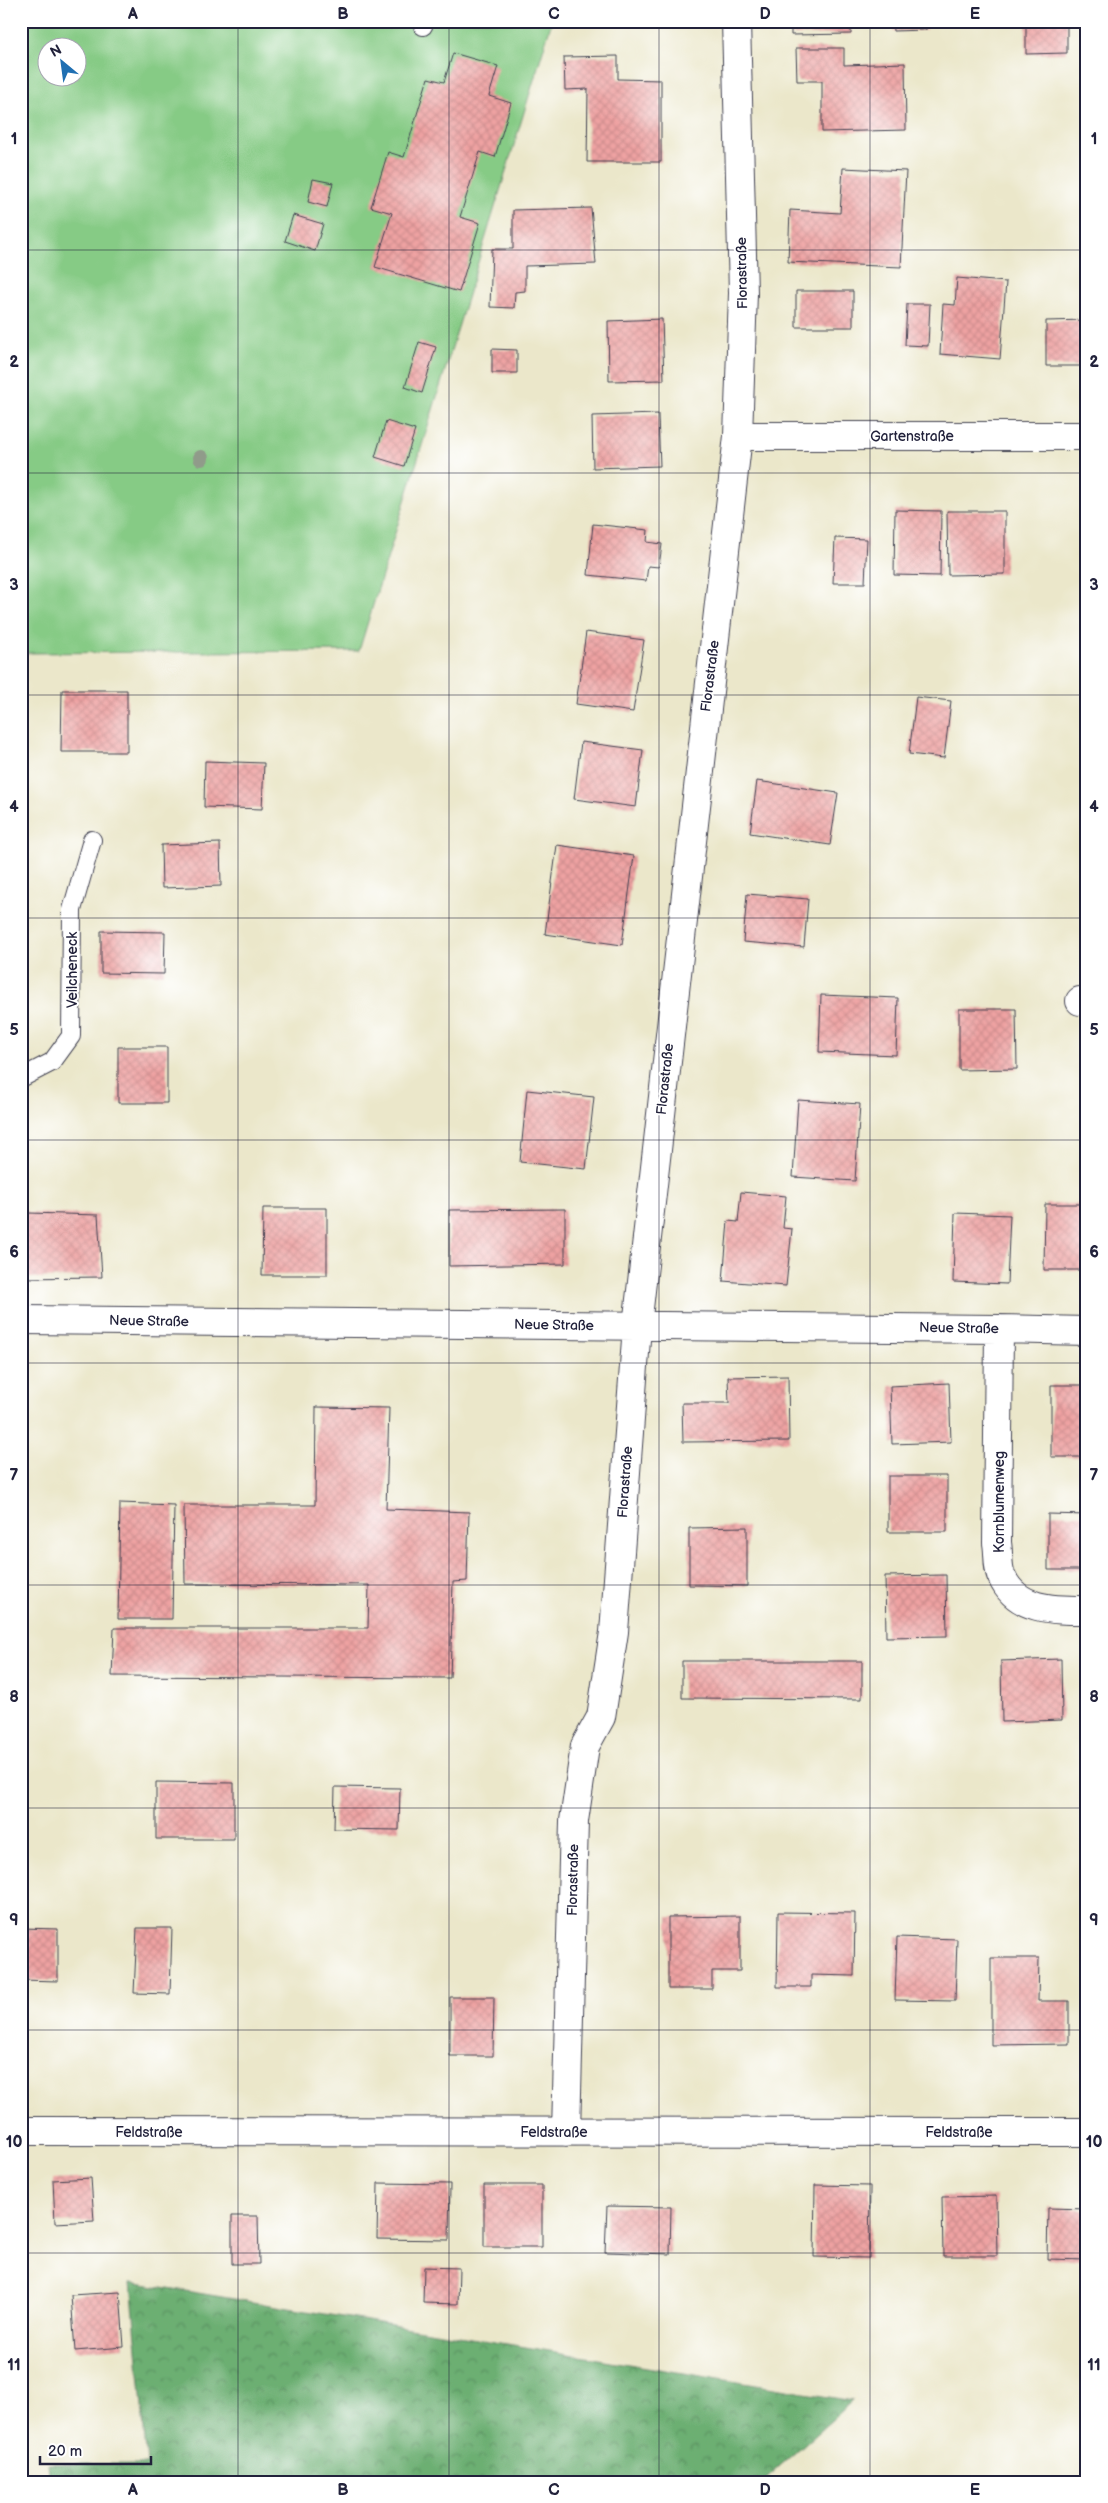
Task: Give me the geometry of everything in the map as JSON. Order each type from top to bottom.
[{"type":"street","name":"Florastraße","points":[[566,2132],[574,1821],[585,1746],[601,1718],[608,1688],[638,1326],[738,436],[743,293],[736,21]]},
{"type":"street","name":"Gartenstraße","points":[[738,436],[1087,436]]},
{"type":"street","name":"Neue Straße","points":[[21,1320],[999,1328],[1087,1331]]},
{"type":"street","name":"Kornblumenweg","points":[[999,1328],[998,1543],[1001,1576],[1014,1595],[1029,1604],[1053,1610],[1087,1610]]},
{"type":"street","name":"Feldstraße","points":[[21,2131],[1087,2132]]},
{"type":"lane","name":"Veilcheneck","points":[[21,1078],[52,1062],[71,1036],[72,910],[92,840]]},
{"type":"green space","points":[[21,21],[552,21],[359,651],[21,653]]},
{"type":"green space","points":[[131,2282],[853,2401],[762,2482],[50,2482],[48,2464],[147,2464]]},
{"type":"building","points":[[791,21],[851,21],[851,34],[791,35]]},
{"type":"building","points":[[892,21],[926,21],[926,30],[893,31]]},
{"type":"building","points":[[1026,21],[1067,21],[1067,53],[1026,54]]},
{"type":"building","points":[[796,48],[844,48],[844,65],[905,63],[906,130],[822,132],[822,81],[797,81]]},
{"type":"building","points":[[453,53],[498,66],[489,96],[511,103],[495,157],[480,152],[460,217],[480,223],[459,292],[375,267],[392,213],[371,207],[388,152],[404,157],[428,78],[444,82]]},
{"type":"building","points":[[618,56],[618,79],[661,80],[661,162],[587,162],[588,89],[565,90],[564,57]]},
{"type":"building","points":[[843,168],[906,171],[901,267],[788,262],[790,210],[840,213]]},
{"type":"building","points":[[313,179],[333,183],[327,207],[308,202]]},
{"type":"building","points":[[591,208],[596,264],[525,266],[525,291],[515,292],[514,308],[490,307],[492,249],[513,249],[513,210]]},
{"type":"building","points":[[293,215],[323,224],[315,251],[285,241]]},
{"type":"building","points":[[957,278],[1006,282],[1000,359],[940,354],[943,304],[955,305]]},
{"type":"building","points":[[796,291],[853,291],[853,327],[796,327]]},
{"type":"building","points":[[907,304],[930,304],[928,346],[905,345]]},
{"type":"building","points":[[662,319],[664,380],[609,381],[608,321]]},
{"type":"building","points":[[1087,320],[1087,366],[1046,366],[1046,321]]},
{"type":"building","points":[[419,342],[436,347],[422,393],[405,387]]},
{"type":"building","points":[[492,349],[517,350],[517,373],[492,373]]},
{"type":"building","points":[[658,414],[660,466],[593,468],[592,416]]},
{"type":"building","points":[[386,421],[415,430],[404,466],[375,457]]},
{"type":"building","points":[[895,510],[941,511],[940,576],[894,575]]},
{"type":"building","points":[[947,511],[1005,511],[1005,574],[948,575]]},
{"type":"building","points":[[593,524],[648,530],[647,542],[662,544],[659,567],[648,566],[646,581],[588,575]]},
{"type":"building","points":[[835,538],[867,539],[865,583],[833,583]]},
{"type":"building","points":[[586,632],[644,640],[633,712],[576,704]]},
{"type":"building","points":[[62,690],[127,690],[127,752],[61,752]]},
{"type":"building","points":[[916,697],[951,701],[944,758],[909,754]]},
{"type":"building","points":[[581,742],[643,750],[636,807],[574,799]]},
{"type":"building","points":[[205,761],[264,763],[262,809],[204,807]]},
{"type":"building","points":[[757,781],[838,793],[830,845],[750,833]]},
{"type":"building","points":[[220,843],[221,886],[162,888],[161,845]]},
{"type":"building","points":[[557,845],[634,856],[622,945],[545,934]]},
{"type":"building","points":[[747,894],[808,899],[804,947],[743,942]]},
{"type":"building","points":[[101,931],[165,932],[164,974],[101,973]]},
{"type":"building","points":[[821,995],[898,998],[896,1055],[819,1052]]},
{"type":"building","points":[[959,1009],[1016,1009],[1017,1069],[959,1070]]},
{"type":"building","points":[[118,1047],[167,1047],[167,1103],[118,1103]]},
{"type":"building","points":[[527,1090],[594,1097],[586,1169],[520,1162]]},
{"type":"building","points":[[798,1100],[860,1104],[855,1181],[793,1177]]},
{"type":"building","points":[[741,1192],[786,1196],[783,1228],[792,1229],[786,1286],[723,1281],[728,1221],[738,1222]]},
{"type":"building","points":[[1045,1204],[1087,1204],[1087,1270],[1044,1270]]},
{"type":"building","points":[[21,1205],[29,1213],[98,1215],[102,1277],[21,1278]]},
{"type":"building","points":[[263,1208],[327,1208],[327,1275],[262,1275]]},
{"type":"building","points":[[565,1209],[565,1264],[449,1266],[449,1210]]},
{"type":"building","points":[[955,1213],[1010,1215],[1007,1284],[953,1282]]},
{"type":"building","points":[[788,1376],[789,1441],[683,1442],[682,1403],[729,1403],[728,1377]]},
{"type":"building","points":[[949,1383],[951,1442],[892,1444],[890,1386]]},
{"type":"building","points":[[1051,1385],[1087,1385],[1087,1457],[1051,1457]]},
{"type":"building","points":[[316,1407],[389,1408],[386,1509],[469,1512],[467,1581],[453,1582],[450,1678],[112,1676],[114,1628],[368,1628],[369,1585],[185,1584],[184,1505],[315,1505]]},
{"type":"building","points":[[888,1476],[947,1476],[947,1532],[888,1532]]},
{"type":"building","points":[[120,1503],[174,1505],[172,1619],[118,1619]]},
{"type":"building","points":[[1048,1514],[1087,1515],[1087,1570],[1048,1570]]},
{"type":"building","points":[[747,1527],[747,1586],[689,1585],[689,1528]]},
{"type":"building","points":[[946,1575],[947,1636],[886,1637],[885,1576]]},
{"type":"building","points":[[1061,1659],[1062,1720],[1002,1722],[1001,1661]]},
{"type":"building","points":[[682,1661],[862,1661],[862,1699],[682,1698]]},
{"type":"building","points":[[156,1782],[234,1783],[234,1839],[156,1839]]},
{"type":"building","points":[[335,1787],[400,1788],[399,1830],[334,1829]]},
{"type":"building","points":[[778,1912],[855,1913],[854,1976],[811,1975],[811,1987],[777,1987]]},
{"type":"building","points":[[740,1916],[740,1971],[712,1971],[712,1989],[668,1989],[668,1917]]},
{"type":"building","points":[[21,1928],[58,1929],[58,1981],[21,1980]]},
{"type":"building","points":[[137,1928],[172,1928],[170,1994],[134,1993]]},
{"type":"building","points":[[897,1937],[957,1939],[955,2001],[895,2000]]},
{"type":"building","points":[[991,1958],[1039,1958],[1038,2001],[1069,2001],[1069,2044],[991,2045]]},
{"type":"building","points":[[450,1997],[494,1997],[493,2056],[450,2056]]},
{"type":"building","points":[[91,2178],[94,2221],[55,2223],[53,2180]]},
{"type":"building","points":[[378,2183],[450,2184],[449,2240],[377,2239]]},
{"type":"building","points":[[484,2185],[542,2185],[542,2247],[484,2247]]},
{"type":"building","points":[[815,2185],[870,2186],[869,2258],[814,2257]]},
{"type":"building","points":[[996,2196],[997,2256],[943,2256],[942,2197]]},
{"type":"building","points":[[607,2206],[671,2207],[670,2254],[605,2252]]},
{"type":"building","points":[[1048,2208],[1087,2209],[1087,2260],[1047,2259]]},
{"type":"building","points":[[232,2216],[258,2216],[259,2264],[232,2264]]},
{"type":"building","points":[[424,2267],[459,2268],[458,2304],[423,2303]]},
{"type":"building","points":[[120,2292],[124,2347],[75,2351],[71,2295]]}]
